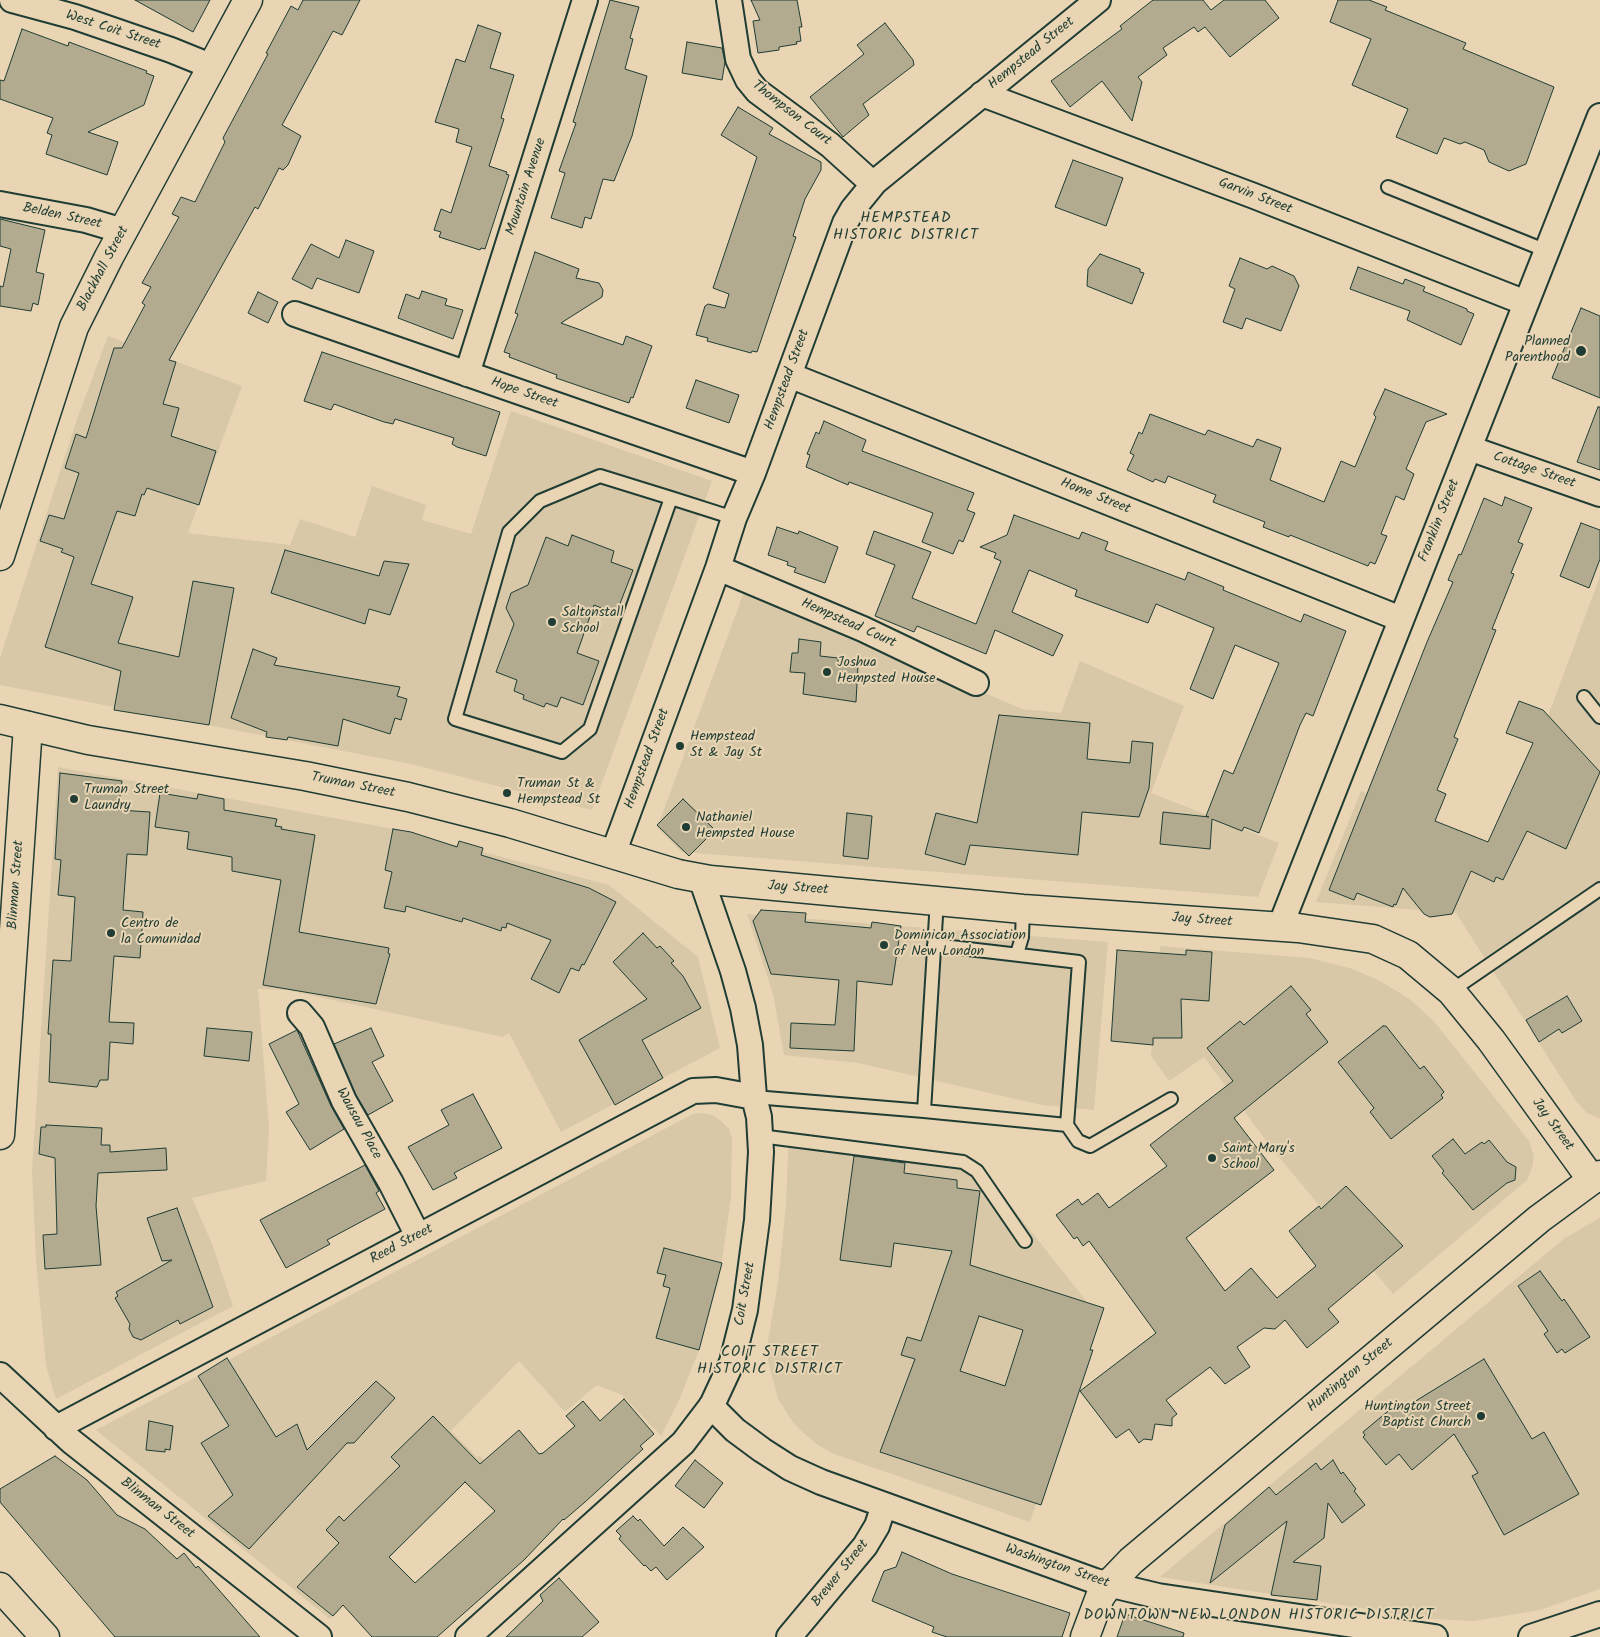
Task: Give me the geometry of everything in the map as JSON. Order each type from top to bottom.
[{"type":"main road","name":"Blackhall Street","points":[[0,556],[74,327],[123,231],[248,0]]},
{"type":"main road","name":"Truman Street","points":[[0,718],[88,740],[305,776],[408,797],[510,823],[645,865],[701,878]]},
{"type":"main road","name":"Blinman Street","points":[[0,1135],[28,726]]},
{"type":"main road","name":"Jay Street","points":[[701,878],[743,885],[937,900],[1023,909],[1280,927],[1357,935],[1389,944],[1426,967],[1451,991],[1596,1178]]},
{"type":"main road","name":"Huntington Street","points":[[1085,1637],[1093,1611],[1108,1585],[1131,1561],[1544,1215],[1596,1178]]},
{"type":"main road","points":[[0,1587],[44,1637]]},
{"type":"street","name":"West Coit Street","points":[[12,0],[75,17],[171,50],[213,67]]},
{"type":"street","name":"Mountain Avenue","points":[[467,374],[585,0]]},
{"type":"street","name":"Thompson Court","points":[[729,0],[738,59],[748,80],[757,91],[830,145],[873,184]]},
{"type":"street","name":"Hempstead Street","points":[[613,854],[718,568],[734,518],[753,473],[846,223],[858,202],[873,184],[1098,0]]},
{"type":"street","name":"Garvin Street","points":[[982,94],[1254,196],[1526,304]]},
{"type":"street","name":"Franklin Street","points":[[1280,927],[1600,116]]},
{"type":"street","name":"Belden Street","points":[[0,204],[86,220],[123,231]]},
{"type":"street","name":"Hope Street","points":[[295,314],[753,473]]},
{"type":"street","name":"Home Street","points":[[789,376],[1402,619]]},
{"type":"street","name":"Cottage Street","points":[[1469,448],[1600,494]]},
{"type":"street","name":"Hempstead Court","points":[[718,568],[863,629],[976,683]]},
{"type":"street","name":"Coit Street","points":[[468,1637],[666,1459],[699,1425],[711,1406],[732,1362],[744,1310],[757,1220],[760,1136],[754,1097],[750,1045],[743,1008],[733,971],[701,878]]},
{"type":"street","name":"Wausau Place","points":[[300,1013],[312,1027],[344,1101],[391,1183],[418,1236]]},
{"type":"street","name":"Reed Street","points":[[56,1428],[693,1091],[716,1090],[754,1097]]},
{"type":"street","name":"Blinman Street","points":[[0,1375],[56,1428],[319,1637]]},
{"type":"street","name":"Washington Street","points":[[711,1406],[735,1430],[790,1468],[821,1482],[1108,1585],[1343,1630],[1435,1637]]},
{"type":"street","name":"Brewer Street","points":[[789,1637],[865,1546],[877,1526],[884,1505]]},
{"type":"street","points":[[1531,1637],[1600,1614]]},
{"type":"lane","points":[[1388,187],[1547,251]]},
{"type":"lane","points":[[671,498],[590,729],[562,752],[455,719],[509,532],[540,501],[600,476],[671,498],[734,518]]},
{"type":"lane","points":[[1584,697],[1600,717]]},
{"type":"lane","points":[[1451,991],[1600,889]]},
{"type":"lane","points":[[924,1111],[937,900]]},
{"type":"lane","points":[[1017,954],[1022,938],[1023,909]]},
{"type":"lane","points":[[934,945],[1079,962],[1067,1125],[1078,1141],[1090,1146],[1171,1099]]},
{"type":"lane","points":[[754,1097],[1067,1125]]},
{"type":"lane","points":[[760,1136],[963,1162],[977,1171],[1025,1241]]},
{"type":"shaded area","points":[[108,336],[242,386],[188,533],[290,545],[300,519],[355,537],[372,486],[426,505],[422,520],[471,534],[511,411],[712,481],[592,810],[411,764],[0,685],[0,658],[77,419]]},
{"type":"shaded area","points":[[1600,576],[1600,1119],[1587,1113],[1576,1101],[1456,913],[1316,902],[1361,791],[1492,844],[1548,716]]},
{"type":"shaded area","points":[[745,589],[1022,709],[1061,713],[1080,661],[1184,706],[1151,793],[1279,843],[1258,897],[682,852],[657,828]]},
{"type":"shaded area","points":[[58,767],[399,830],[609,885],[698,957],[720,1048],[561,1132],[509,1033],[503,1037],[287,990],[258,989],[269,1127],[266,1181],[192,1198],[212,1244],[233,1306],[56,1399],[46,1366],[36,1261],[32,1171]]},
{"type":"shaded area","points":[[747,914],[1108,942],[1094,1110],[1042,1105],[858,1063],[784,1055],[773,994]]},
{"type":"shaded area","points":[[1160,946],[1310,958],[1353,969],[1380,981],[1408,998],[1433,1020],[1529,1141],[1534,1156],[1533,1165],[1527,1180],[1393,1294],[1273,1150],[1204,1057],[1169,1081],[1151,1056]]},
{"type":"shaded area","points":[[693,1114],[712,1115],[729,1129],[732,1138],[731,1198],[719,1280],[699,1350],[680,1398],[661,1436],[622,1395],[597,1385],[565,1412],[519,1361],[451,1431],[477,1457],[480,1456],[485,1461],[330,1619],[96,1430]]},
{"type":"shaded area","points":[[789,1134],[971,1161],[985,1173],[1098,1316],[1030,1522],[834,1454],[816,1444],[794,1424],[778,1399],[768,1361],[768,1341],[778,1282],[786,1204]]},
{"type":"shaded area","points":[[1600,1218],[1600,1589],[1540,1610],[1474,1621],[1431,1619],[1160,1577],[1565,1238]]},
{"type":"building","points":[[135,0],[210,0],[193,32]]},
{"type":"building","points":[[303,0],[360,0],[342,35],[333,31],[282,125],[301,136],[288,165],[283,170],[279,168],[258,209],[255,207],[169,360],[176,362],[163,404],[179,408],[171,436],[216,451],[199,505],[147,488],[144,495],[142,494],[135,516],[117,511],[91,584],[133,597],[118,643],[179,657],[193,581],[234,588],[209,725],[114,710],[121,671],[45,647],[74,557],[61,552],[63,549],[40,541],[49,515],[64,519],[79,473],[65,468],[76,434],[86,438],[114,348],[122,348],[145,305],[142,303],[151,287],[142,283],[179,217],[172,214],[181,197],[195,202],[225,142],[223,138],[268,54],[266,53],[291,6],[298,10]]},
{"type":"building","points":[[610,0],[639,7],[630,38],[633,39],[625,69],[647,76],[632,136],[614,181],[603,179],[591,219],[585,217],[582,228],[551,218],[565,173],[559,171],[576,123],[573,122]]},
{"type":"building","points":[[751,0],[797,0],[802,27],[799,27],[801,41],[796,42],[797,44],[779,47],[779,50],[758,53],[753,21],[760,20]]},
{"type":"building","points":[[1153,0],[1203,0],[1211,10],[1224,0],[1265,0],[1279,18],[1230,57],[1205,27],[1198,32],[1194,27],[1163,48],[1167,55],[1138,77],[1142,82],[1132,121],[1102,81],[1070,107],[1051,81],[1122,29],[1120,26]]},
{"type":"building","points":[[1338,0],[1369,0],[1387,7],[1385,10],[1466,43],[1463,49],[1554,87],[1526,164],[1509,171],[1489,162],[1484,150],[1465,142],[1460,144],[1444,138],[1437,154],[1396,137],[1408,109],[1352,85],[1371,39],[1330,22]]},
{"type":"building","points":[[885,23],[913,60],[914,65],[863,104],[869,115],[843,137],[810,97],[864,54],[857,45]]},
{"type":"building","points":[[478,25],[501,33],[490,68],[514,75],[501,118],[504,119],[489,166],[507,172],[506,174],[509,175],[485,249],[481,248],[480,250],[439,237],[441,232],[434,230],[441,209],[451,213],[472,147],[456,142],[459,129],[435,122],[456,59],[465,62]]},
{"type":"building","points":[[22,29],[68,46],[69,42],[147,71],[146,73],[154,76],[144,105],[88,132],[118,142],[107,175],[46,154],[52,135],[47,133],[53,118],[0,99],[0,80],[4,81]]},
{"type":"building","points":[[687,42],[722,48],[725,62],[722,80],[682,73]]},
{"type":"building","points":[[738,107],[773,128],[769,134],[821,162],[821,170],[805,199],[793,236],[796,237],[757,352],[752,351],[751,353],[707,341],[708,338],[696,335],[705,306],[708,304],[725,308],[729,294],[713,288],[757,157],[721,135]]},
{"type":"building","points":[[1073,160],[1123,178],[1106,226],[1055,207]]},
{"type":"building","points":[[0,219],[45,230],[36,272],[44,274],[38,305],[33,303],[31,311],[0,306],[0,286],[3,287],[11,249],[0,246]]},
{"type":"building","points":[[346,240],[374,251],[359,293],[317,278],[312,289],[292,279],[311,244],[339,258]]},
{"type":"building","points":[[535,252],[579,269],[576,278],[599,283],[603,290],[602,297],[561,323],[623,345],[626,336],[652,346],[633,398],[631,397],[629,403],[556,378],[557,375],[509,357],[510,354],[504,352],[518,314],[515,313]]},
{"type":"building","points":[[1100,254],[1140,269],[1140,272],[1144,273],[1132,304],[1087,286],[1088,269]]},
{"type":"building","points":[[1240,258],[1267,269],[1272,266],[1294,276],[1299,286],[1281,331],[1246,318],[1242,329],[1223,322],[1235,289],[1229,286]]},
{"type":"building","points":[[1358,267],[1403,284],[1405,279],[1425,287],[1423,291],[1467,309],[1467,311],[1474,314],[1461,345],[1407,320],[1410,311],[1350,289]]},
{"type":"building","points":[[422,291],[447,299],[445,305],[463,310],[453,339],[398,318],[406,294],[419,299]]},
{"type":"building","points":[[258,292],[278,302],[268,323],[248,313]]},
{"type":"building","name":"Planned Parenthood","points":[[1581,308],[1600,316],[1600,398],[1552,378]]},
{"type":"building","points":[[322,352],[500,412],[486,456],[457,447],[452,444],[454,438],[395,419],[393,424],[334,404],[331,410],[304,401]]},
{"type":"building","points":[[696,380],[739,395],[729,423],[686,408]]},
{"type":"building","points":[[1385,389],[1447,414],[1426,422],[1406,469],[1414,474],[1404,500],[1396,496],[1381,534],[1387,536],[1375,564],[1370,562],[1368,566],[1290,535],[1289,537],[1263,527],[1265,522],[1213,502],[1216,495],[1168,476],[1165,483],[1155,479],[1153,482],[1127,470],[1134,455],[1130,453],[1139,432],[1142,434],[1150,414],[1205,435],[1208,430],[1253,447],[1257,439],[1281,448],[1270,480],[1324,502],[1341,461],[1355,467],[1376,417],[1374,413]]},
{"type":"building","points":[[1598,407],[1600,407],[1600,470],[1577,462]]},
{"type":"building","points":[[824,421],[866,440],[862,451],[974,493],[967,510],[975,513],[963,542],[959,540],[953,554],[922,542],[933,513],[849,482],[848,485],[806,467],[810,455],[807,454],[816,432],[819,434]]},
{"type":"building","points":[[1505,497],[1532,508],[1518,542],[1523,544],[1511,573],[1514,574],[1492,629],[1496,630],[1454,737],[1458,739],[1437,790],[1446,794],[1435,821],[1488,842],[1533,743],[1506,733],[1519,701],[1543,710],[1600,772],[1566,849],[1527,831],[1503,880],[1496,877],[1494,882],[1471,871],[1452,914],[1430,917],[1424,914],[1403,888],[1396,905],[1394,904],[1393,907],[1357,893],[1354,900],[1329,890],[1427,642],[1453,582],[1448,580],[1459,554],[1461,555],[1484,498],[1502,506]]},
{"type":"building","points":[[1014,515],[1079,539],[1082,532],[1108,542],[1105,550],[1185,580],[1188,572],[1224,587],[1223,590],[1301,622],[1304,614],[1346,631],[1313,716],[1306,713],[1300,725],[1259,833],[1244,827],[1242,831],[1212,819],[1210,849],[1160,844],[1163,812],[1209,817],[1206,816],[1224,770],[1233,774],[1279,663],[1235,645],[1213,699],[1190,689],[1214,628],[1156,604],[1148,623],[1075,596],[1077,590],[1029,570],[1012,612],[1063,635],[1053,656],[995,630],[986,654],[917,626],[914,632],[875,616],[895,565],[866,554],[874,531],[931,552],[912,598],[976,624],[1001,561],[994,558],[996,553],[980,547],[1007,535]]},
{"type":"building","points":[[1581,523],[1600,530],[1600,559],[1589,588],[1560,576]]},
{"type":"building","points":[[777,527],[798,534],[799,531],[838,547],[825,583],[794,572],[796,568],[787,565],[788,562],[768,555]]},
{"type":"building","name":"Saltonstall School","points":[[572,535],[614,551],[611,562],[633,570],[616,614],[594,605],[577,653],[599,661],[583,705],[561,697],[557,707],[546,703],[544,707],[523,699],[524,695],[514,691],[517,680],[496,672],[514,624],[506,608],[511,593],[528,585],[546,537],[568,546]]},
{"type":"building","points":[[285,550],[379,576],[384,561],[409,564],[390,615],[369,609],[365,624],[271,593]]},
{"type":"building","name":"Joshua Hempsted House","points":[[799,639],[821,642],[820,656],[838,658],[838,664],[858,665],[856,702],[803,694],[805,673],[790,672],[792,653],[798,653]]},
{"type":"building","points":[[253,649],[277,658],[274,665],[400,687],[397,696],[407,699],[401,720],[395,718],[390,734],[343,719],[338,746],[288,737],[287,740],[266,737],[267,732],[231,718]]},
{"type":"building","points":[[999,715],[1090,723],[1087,759],[1130,763],[1132,741],[1153,743],[1149,788],[1139,817],[1082,812],[1078,855],[970,845],[965,865],[925,854],[936,813],[977,823]]},
{"type":"building","points":[[60,773],[122,781],[118,810],[150,812],[147,855],[127,854],[123,910],[143,912],[140,958],[114,956],[109,1022],[134,1023],[133,1044],[110,1042],[108,1080],[100,1080],[97,1087],[49,1082],[51,1034],[48,1034],[53,960],[71,961],[75,897],[58,895],[61,860],[55,859]]},
{"type":"building","points":[[160,793],[197,799],[198,794],[224,799],[224,810],[277,819],[275,826],[282,827],[281,829],[315,835],[299,932],[389,948],[388,953],[390,954],[376,1004],[263,985],[281,880],[232,871],[232,857],[187,849],[189,832],[155,827]]},
{"type":"building","name":"Nathaniel Hempsted House","points":[[683,799],[715,830],[689,856],[657,825]]},
{"type":"building","points":[[847,813],[872,816],[868,859],[843,856]]},
{"type":"building","points":[[393,829],[411,832],[457,847],[459,841],[483,848],[481,855],[589,888],[616,902],[584,965],[582,964],[579,971],[571,968],[559,993],[531,979],[551,940],[507,923],[506,928],[502,927],[501,931],[463,918],[462,922],[406,906],[405,912],[384,908],[392,872],[385,870]]},
{"type":"building","points":[[761,910],[806,913],[805,922],[871,928],[872,922],[901,926],[892,985],[857,981],[854,1051],[790,1048],[791,1023],[835,1025],[839,980],[771,974],[753,921]]},
{"type":"building","points":[[643,933],[657,948],[660,946],[674,961],[671,963],[683,976],[701,1008],[642,1040],[663,1078],[615,1105],[579,1040],[647,999],[613,962]]},
{"type":"building","points":[[1117,950],[1186,955],[1186,950],[1212,952],[1209,1001],[1181,999],[1182,1038],[1153,1038],[1153,1045],[1111,1041]]},
{"type":"building","points":[[1291,986],[1311,1010],[1306,1014],[1328,1042],[1234,1118],[1274,1170],[1186,1238],[1225,1291],[1251,1268],[1277,1298],[1316,1266],[1289,1231],[1319,1206],[1321,1209],[1346,1186],[1403,1246],[1328,1309],[1339,1322],[1307,1348],[1285,1320],[1275,1329],[1264,1328],[1237,1347],[1250,1367],[1225,1384],[1210,1367],[1166,1400],[1177,1414],[1172,1418],[1172,1426],[1155,1424],[1152,1440],[1144,1439],[1139,1443],[1129,1429],[1116,1438],[1080,1391],[1156,1333],[1089,1241],[1083,1246],[1077,1237],[1074,1239],[1056,1215],[1078,1199],[1082,1205],[1098,1193],[1109,1208],[1167,1166],[1150,1145],[1233,1081],[1207,1048],[1240,1021],[1244,1025]]},
{"type":"building","points":[[1567,996],[1582,1021],[1562,1033],[1559,1029],[1539,1042],[1526,1020]]},
{"type":"building","points":[[1383,1026],[1386,1026],[1420,1069],[1424,1066],[1444,1092],[1441,1095],[1443,1098],[1391,1139],[1370,1112],[1374,1108],[1338,1062]]},
{"type":"building","points":[[207,1028],[252,1032],[249,1061],[204,1056]]},
{"type":"building","points":[[371,1028],[384,1056],[372,1062],[393,1101],[368,1115],[356,1095],[334,1044]]},
{"type":"building","points":[[297,1030],[331,1106],[344,1129],[310,1150],[286,1112],[299,1104],[269,1044]]},
{"type":"building","points":[[473,1094],[502,1148],[454,1173],[457,1178],[433,1190],[408,1147],[449,1125],[441,1110]]},
{"type":"building","points":[[46,1125],[102,1128],[101,1145],[110,1145],[110,1152],[166,1148],[167,1170],[98,1173],[96,1206],[101,1265],[45,1269],[43,1235],[57,1234],[55,1158],[39,1154],[41,1127],[46,1127]]},
{"type":"building","points":[[1453,1139],[1465,1154],[1482,1142],[1484,1144],[1489,1140],[1507,1162],[1516,1167],[1515,1180],[1507,1183],[1473,1210],[1442,1173],[1444,1171],[1432,1156]]},
{"type":"building","points":[[854,1156],[905,1163],[904,1173],[957,1180],[957,1188],[980,1191],[970,1265],[1104,1308],[1090,1350],[1093,1350],[1041,1505],[880,1452],[915,1359],[901,1355],[907,1337],[921,1341],[952,1251],[894,1243],[891,1267],[840,1260]],"holes":[[[979,1316],[1023,1330],[1005,1386],[960,1371]]]},
{"type":"building","points":[[365,1165],[379,1191],[376,1193],[385,1209],[327,1240],[330,1244],[286,1268],[260,1220]]},
{"type":"building","points":[[177,1208],[213,1307],[180,1324],[178,1320],[141,1340],[133,1337],[129,1329],[130,1324],[115,1298],[118,1296],[116,1292],[172,1260],[162,1261],[147,1218]]},
{"type":"building","points":[[664,1248],[722,1263],[699,1350],[656,1338],[670,1288],[663,1286],[666,1275],[657,1273]]},
{"type":"building","points":[[1540,1271],[1562,1301],[1564,1299],[1590,1337],[1565,1353],[1562,1349],[1557,1353],[1544,1334],[1548,1331],[1518,1286]]},
{"type":"building","points":[[227,1358],[276,1437],[297,1424],[307,1450],[376,1381],[395,1398],[354,1443],[347,1443],[249,1549],[208,1516],[233,1495],[201,1443],[229,1426],[198,1376]]},
{"type":"building","points":[[1484,1359],[1532,1439],[1544,1432],[1579,1494],[1504,1535],[1472,1476],[1478,1473],[1454,1434],[1412,1470],[1399,1454],[1386,1465],[1363,1437],[1365,1435],[1363,1432],[1393,1407],[1396,1410],[1399,1407],[1401,1410]]},
{"type":"building","points":[[624,1399],[654,1434],[640,1446],[643,1449],[585,1502],[563,1519],[524,1560],[437,1637],[372,1637],[343,1605],[333,1616],[297,1587],[339,1543],[326,1530],[339,1516],[344,1521],[400,1466],[391,1457],[433,1416],[480,1464],[519,1430],[539,1454],[543,1453],[575,1426],[566,1416],[583,1401],[600,1421]],"holes":[[[465,1482],[495,1511],[415,1583],[389,1557]]]},
{"type":"building","points":[[149,1421],[173,1426],[170,1450],[165,1449],[165,1452],[146,1450]]},
{"type":"building","points":[[55,1456],[87,1480],[117,1515],[145,1529],[177,1559],[184,1553],[196,1568],[198,1566],[260,1637],[115,1637],[0,1502],[0,1489]]},
{"type":"building","points":[[695,1460],[723,1483],[704,1508],[675,1486]]},
{"type":"building","points":[[1333,1460],[1341,1474],[1343,1472],[1356,1489],[1354,1491],[1365,1505],[1342,1523],[1328,1503],[1324,1538],[1293,1562],[1321,1566],[1317,1600],[1271,1595],[1287,1521],[1210,1583],[1225,1525],[1269,1487],[1276,1495],[1316,1463],[1321,1470]]},
{"type":"building","points":[[633,1516],[638,1521],[640,1519],[664,1546],[683,1527],[704,1547],[667,1580],[656,1567],[651,1571],[644,1566],[619,1539],[621,1536],[616,1531]]},
{"type":"building","points":[[902,1552],[952,1574],[1070,1613],[1062,1637],[947,1637],[932,1632],[934,1627],[872,1601],[884,1571],[896,1567]]},
{"type":"building","points":[[559,1578],[599,1622],[582,1637],[506,1637],[543,1601],[540,1595]]},
{"type":"building","points":[[1125,1614],[1184,1633],[1183,1637],[1117,1637]]},
{"type":"place","name":"Planned Parenthood","points":[[1581,351]]},
{"type":"place","name":"Saltonstall School","points":[[552,622]]},
{"type":"place","name":"Joshua Hempsted House","points":[[827,672]]},
{"type":"place","name":"Hempstead St & Jay St","points":[[680,746]]},
{"type":"place","name":"Truman St & Hempstead St","points":[[507,793]]},
{"type":"place","name":"Truman Street Laundry","points":[[74,799]]},
{"type":"place","name":"Nathaniel Hempsted House","points":[[686,827]]},
{"type":"place","name":"Centro de la Comunidad","points":[[111,933]]},
{"type":"place","name":"Dominican Association of New London","points":[[884,945]]},
{"type":"place","name":"Saint Mary's School","points":[[1212,1158]]},
{"type":"place","name":"Huntington Street Baptist Church","points":[[1481,1416]]},
{"type":"district","name":"HEMPSTEAD HISTORIC DISTRICT","points":[[906,228]]},
{"type":"district","name":"COIT STREET HISTORIC DISTRICT","points":[[770,1362]]},
{"type":"district","name":"DOWNTOWN NEW LONDON HISTORIC DISTRICT","points":[[1259,1616]]}]
